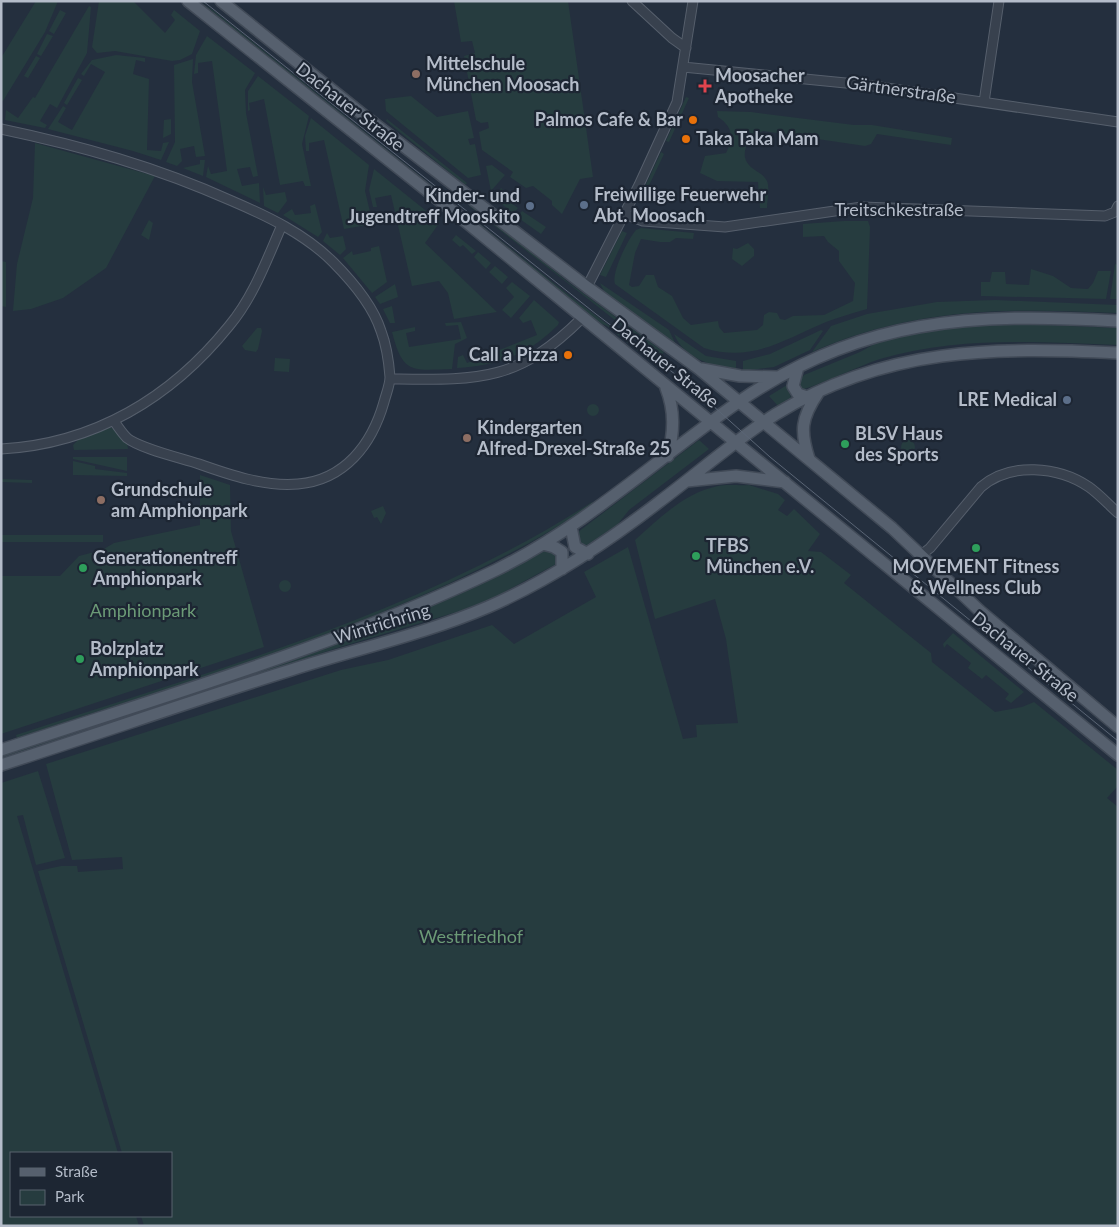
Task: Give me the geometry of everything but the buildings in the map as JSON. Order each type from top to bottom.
[{"type":"main road","name":"Dachauer Straße","points":[[188,1],[449,208],[1118,754]]},
{"type":"main road","name":"Dachauer Straße","points":[[221,1],[367,118],[587,287],[698,368],[809,459],[921,555],[980,612],[1118,727]]},
{"type":"main road","name":"Wintrichring","points":[[1,750],[360,629],[490,572],[571,527],[739,402],[798,367],[859,341],[890,332],[950,321],[1017,318],[1118,321]]},
{"type":"main road","name":"Wintrichring","points":[[1,765],[283,672],[453,620],[488,607],[588,554],[764,422],[819,391],[860,374],[892,365],[954,354],[1008,350],[1118,353]]},
{"type":"main road","points":[[798,367],[793,386],[798,394],[807,397]]},
{"type":"main road","points":[[698,368],[740,376],[779,377]]},
{"type":"main road","points":[[665,386],[670,400],[673,422],[668,456]]},
{"type":"main road","points":[[809,459],[802,425],[805,414],[819,391]]},
{"type":"main road","points":[[685,482],[736,476],[787,483]]},
{"type":"main road","points":[[571,527],[575,547],[588,554]]},
{"type":"main road","points":[[543,544],[554,547],[562,552],[562,569]]},
{"type":"street","points":[[632,1],[672,38],[686,48]]},
{"type":"street","points":[[587,287],[625,214],[677,102],[693,1]]},
{"type":"street","points":[[984,102],[999,1]]},
{"type":"street","name":"Gärtnerstraße","points":[[684,67],[866,85],[1118,122]]},
{"type":"street","points":[[1,129],[90,149],[160,170],[264,214],[332,261],[366,302],[381,331],[390,379],[370,440],[355,457],[340,469],[320,480],[299,484],[277,484],[240,477],[128,439],[114,421]]},
{"type":"street","name":"Treitschkestraße","points":[[625,214],[643,221],[725,227],[862,207],[1105,216],[1116,209]]},
{"type":"street","points":[[1,449],[22,448],[79,436],[114,421],[172,384],[230,326],[256,284],[282,225]]},
{"type":"street","points":[[390,379],[469,378],[511,369],[544,352],[582,318]]},
{"type":"street","points":[[921,555],[930,548],[989,480],[1013,471],[1042,470],[1070,476],[1089,487],[1116,508]]},
{"type":"green space","points":[[36,1],[58,1],[45,32],[3,101],[1,100],[1,58]]},
{"type":"green space","points":[[99,1],[133,1],[165,33],[175,20],[171,15],[174,10],[200,31],[192,54],[180,60],[172,61],[115,51],[97,53],[92,47]]},
{"type":"green space","points":[[199,1],[454,203],[451,206],[378,144]]},
{"type":"green space","points":[[454,1],[568,1],[593,177],[580,179],[562,214],[552,205],[552,201],[533,186],[526,188],[510,177],[513,172],[482,150],[479,132],[489,128],[488,122],[481,123],[476,120],[464,56],[475,53],[472,41],[461,42]]},
{"type":"green space","points":[[89,6],[91,7],[87,53],[57,108],[50,104],[40,121],[47,125],[45,128],[5,120],[6,110],[18,118],[33,97],[35,98]]},
{"type":"green space","points":[[60,10],[66,13],[54,34],[49,31]]},
{"type":"green space","points":[[47,34],[53,36],[41,56],[37,54]]},
{"type":"green space","points":[[207,36],[255,73],[245,90],[246,113],[258,176],[253,177],[250,167],[237,169],[242,186],[259,183],[260,203],[206,177],[208,166],[211,174],[227,171],[212,61],[198,63],[198,73],[194,74],[196,55]]},
{"type":"green space","points":[[116,55],[145,58],[145,62],[136,60],[133,74],[149,79],[147,150],[161,151],[163,143],[169,142],[161,160],[48,129],[63,106],[66,108],[58,122],[72,130],[105,72],[91,64],[84,76],[81,74],[92,60]]},
{"type":"green space","points":[[36,56],[40,58],[28,78],[24,76]]},
{"type":"green space","points":[[193,59],[192,82],[205,156],[196,157],[194,146],[180,149],[182,161],[177,166],[166,162],[175,142],[174,65]]},
{"type":"green space","points":[[258,76],[309,116],[302,144],[311,186],[305,186],[303,181],[280,185],[264,99],[249,103],[250,110],[248,111],[248,91]]},
{"type":"green space","points":[[78,78],[82,80],[67,105],[64,103]]},
{"type":"green space","points":[[411,96],[437,117],[468,111],[474,138],[468,139],[470,145],[475,144],[481,175],[468,178],[386,111],[385,99]]},
{"type":"green space","points":[[686,97],[689,98],[669,142],[666,141]]},
{"type":"green space","points":[[717,111],[751,112],[854,125],[872,125],[952,138],[951,145],[877,134],[871,144],[865,146],[763,131],[750,140],[745,150],[746,160],[749,165],[763,176],[768,184],[767,208],[760,208],[758,182],[717,181],[700,173],[705,156],[726,153],[730,142],[731,133],[727,125],[718,117]]},
{"type":"green space","points":[[311,118],[369,165],[365,191],[373,224],[344,229],[324,140],[309,143],[309,151],[306,151],[305,136]]},
{"type":"green space","points":[[171,119],[171,134],[163,138],[164,120]]},
{"type":"green space","points":[[387,119],[467,183],[465,185],[386,121]]},
{"type":"green space","points":[[35,143],[155,176],[106,268],[63,298],[31,309],[13,311],[17,264],[33,198]]},
{"type":"green space","points":[[661,152],[664,154],[643,198],[640,197]]},
{"type":"green space","points":[[200,160],[205,160],[203,176],[183,168],[200,164]]},
{"type":"green space","points":[[492,165],[505,175],[491,191],[486,166]]},
{"type":"green space","points":[[374,169],[440,222],[425,243],[497,312],[454,319],[448,293],[439,281],[412,286],[391,195],[375,198],[377,207],[373,207],[369,190]]},
{"type":"green space","points":[[263,187],[266,195],[285,192],[287,201],[278,213],[264,206]]},
{"type":"green space","points":[[501,188],[505,192],[502,196],[518,208],[513,214],[495,198]]},
{"type":"green space","points":[[471,203],[569,283],[664,352],[661,356],[469,206]]},
{"type":"green space","points":[[315,204],[322,232],[318,237],[283,215],[292,209],[295,215],[311,213],[310,206]]},
{"type":"green space","points":[[464,211],[570,296],[652,358],[650,361],[607,326],[599,323],[502,243],[462,214]]},
{"type":"green space","points":[[522,211],[546,227],[541,234],[517,217]]},
{"type":"green space","points":[[644,211],[672,216],[670,219],[640,215]]},
{"type":"green space","points":[[149,220],[153,223],[149,240],[141,235]]},
{"type":"green space","points":[[868,221],[870,227],[867,309],[826,322],[767,347],[737,353],[704,348],[615,284],[615,272],[618,264],[636,230],[641,228],[694,233],[693,239],[676,238],[670,242],[641,239],[635,253],[629,285],[632,287],[639,286],[646,275],[654,275],[658,287],[672,296],[683,318],[691,325],[718,321],[719,327],[724,333],[757,330],[763,325],[764,315],[769,312],[777,313],[780,319],[785,320],[793,316],[824,315],[853,301],[855,283],[839,261],[839,251],[824,236],[803,237],[803,224]]},
{"type":"green space","points":[[622,231],[627,233],[606,277],[600,275]]},
{"type":"green space","points":[[327,233],[330,238],[343,236],[346,249],[340,255],[323,241]]},
{"type":"green space","points":[[456,235],[476,251],[472,254],[463,245],[460,247],[452,240]]},
{"type":"green space","points":[[748,243],[754,249],[754,256],[742,266],[732,259],[733,248],[737,249]]},
{"type":"green space","points":[[379,246],[387,282],[372,293],[343,258],[352,251],[353,255],[371,251],[371,248]]},
{"type":"green space","points":[[478,252],[491,263],[486,269],[474,257]]},
{"type":"green space","points":[[1,261],[6,262],[6,307],[1,306]]},
{"type":"green space","points":[[1115,264],[1118,265],[1118,299],[1110,299]]},
{"type":"green space","points":[[495,266],[508,277],[502,284],[489,272]]},
{"type":"green space","points":[[1031,269],[1053,276],[1071,288],[1088,289],[1098,271],[1111,271],[1106,299],[981,296],[981,282],[990,282],[992,272],[1005,272],[1006,284],[1029,285]]},
{"type":"green space","points":[[512,282],[530,296],[511,318],[502,310],[514,297],[506,288]]},
{"type":"green space","points":[[600,283],[669,330],[676,345],[605,293]]},
{"type":"green space","points":[[395,284],[398,297],[380,304],[375,297]]},
{"type":"green space","points":[[534,300],[559,322],[547,335],[512,357],[472,367],[457,368],[458,357],[463,355],[467,363],[537,335],[531,320],[523,323],[519,318]]},
{"type":"green space","points":[[995,300],[1118,305],[1118,313],[1000,311],[962,314],[887,326],[850,337],[812,352],[831,326],[867,314],[937,302]]},
{"type":"green space","points":[[392,306],[395,323],[390,323],[383,309]]},
{"type":"green space","points":[[461,322],[467,338],[455,344],[452,369],[418,369],[405,363],[400,356],[392,332],[415,327],[415,331],[406,333],[409,347],[461,339],[458,325],[446,326],[445,323]]},
{"type":"green space","points":[[1021,324],[1118,328],[1118,345],[998,342],[939,347],[880,359],[799,390],[798,383],[804,375],[860,352],[880,341],[915,333],[970,325]]},
{"type":"green space","points":[[257,328],[261,328],[262,331],[258,349],[256,352],[245,350],[242,346]]},
{"type":"green space","points":[[821,330],[823,331],[810,350],[774,367],[743,371],[743,361],[770,354]]},
{"type":"green space","points":[[674,334],[706,356],[736,361],[736,371],[700,360],[679,343]]},
{"type":"green space","points":[[275,358],[290,359],[289,372],[274,371]]},
{"type":"green space","points":[[787,385],[791,398],[778,406],[769,396]]},
{"type":"green space","points":[[591,404],[595,404],[599,410],[595,416],[591,416],[587,412],[587,408]]},
{"type":"green space","points":[[530,421],[535,428],[532,439],[529,437],[527,423]]},
{"type":"green space","points":[[110,427],[122,436],[128,449],[74,450],[73,445],[80,438]]},
{"type":"green space","points":[[699,440],[709,449],[629,510],[617,525],[587,545],[579,544],[576,535],[578,532]]},
{"type":"green space","points":[[908,440],[913,442],[915,447],[913,452],[908,454],[903,452],[901,447],[903,442]]},
{"type":"green space","points":[[73,457],[127,457],[127,471],[73,459]]},
{"type":"green space","points":[[73,461],[95,466],[95,469],[127,473],[127,476],[73,475]]},
{"type":"green space","name":"Amphionpark","points":[[200,475],[230,485],[231,531],[264,647],[1,734],[1,576],[60,576],[79,556],[102,550],[114,543],[200,525]]},
{"type":"green space","points":[[1,479],[32,480],[32,483],[1,482]]},
{"type":"green space","name":"Westfriedhof","points":[[726,485],[749,485],[778,494],[785,500],[778,510],[787,516],[794,509],[820,534],[808,551],[821,552],[851,575],[844,583],[931,653],[932,662],[995,712],[1022,707],[1034,702],[1118,770],[1118,786],[1107,798],[1118,807],[1118,1226],[144,1226],[141,1217],[172,1217],[172,1152],[122,1152],[38,871],[61,866],[77,866],[78,872],[123,869],[122,857],[72,860],[46,764],[341,670],[388,660],[492,625],[514,644],[596,597],[584,572],[628,547],[683,739],[697,737],[696,725],[738,723],[726,639],[715,599],[655,619],[635,540],[683,500],[706,489]]},
{"type":"green space","points":[[592,502],[594,504],[527,544],[458,579],[386,611],[240,665],[17,738],[16,735],[238,663],[384,608],[455,577],[525,542]]},
{"type":"green space","points":[[383,506],[386,513],[381,524],[377,517],[374,518],[371,511]]},
{"type":"green space","points":[[1,535],[103,535],[103,542],[1,542]]},
{"type":"green space","points":[[546,550],[557,553],[556,564],[495,597],[460,611],[337,648],[1,758],[1,756],[279,665],[348,640],[482,583]]},
{"type":"green space","points":[[283,580],[287,580],[291,586],[287,592],[283,592],[279,588],[279,584]]},
{"type":"green space","points":[[953,633],[1024,692],[1011,703],[1005,699],[1009,694],[986,675],[982,679],[968,668],[971,663],[947,644],[944,648],[943,644]]},
{"type":"green space","points":[[38,771],[65,858],[36,865],[23,815],[17,816],[118,1152],[10,1152],[10,1217],[136,1217],[139,1226],[1,1226],[1,783]]},
{"type":"tram line","points":[[203,1],[596,314],[692,387],[770,457],[1118,741]]},
{"type":"place","name":"Mittelschule München Moosach","points":[[416,74]]},
{"type":"place","name":"Moosacher Apotheke","points":[[705,86]]},
{"type":"place","name":"Palmos Cafe & Bar","points":[[693,120]]},
{"type":"place","name":"Taka Taka Mam","points":[[686,139]]},
{"type":"place","name":"Freiwillige Feuerwehr Abt. Moosach","points":[[584,205]]},
{"type":"place","name":"Kinder- und Jugendtreff Mooskito","points":[[530,206]]},
{"type":"place","name":"Call a Pizza","points":[[568,355]]},
{"type":"place","name":"LRE Medical","points":[[1067,400]]},
{"type":"place","name":"Kindergarten Alfred-Drexel-Straße 25","points":[[467,438]]},
{"type":"place","name":"BLSV Haus des Sports","points":[[845,444]]},
{"type":"place","name":"Grundschule am Amphionpark","points":[[101,500]]},
{"type":"place","name":"MOVEMENT Fitness & Wellness Club","points":[[976,548]]},
{"type":"place","name":"TFBS München e.V.","points":[[696,556]]},
{"type":"place","name":"Generationentreff Amphionpark","points":[[83,568]]},
{"type":"place","name":"Bolzplatz Amphionpark","points":[[80,659]]}]
